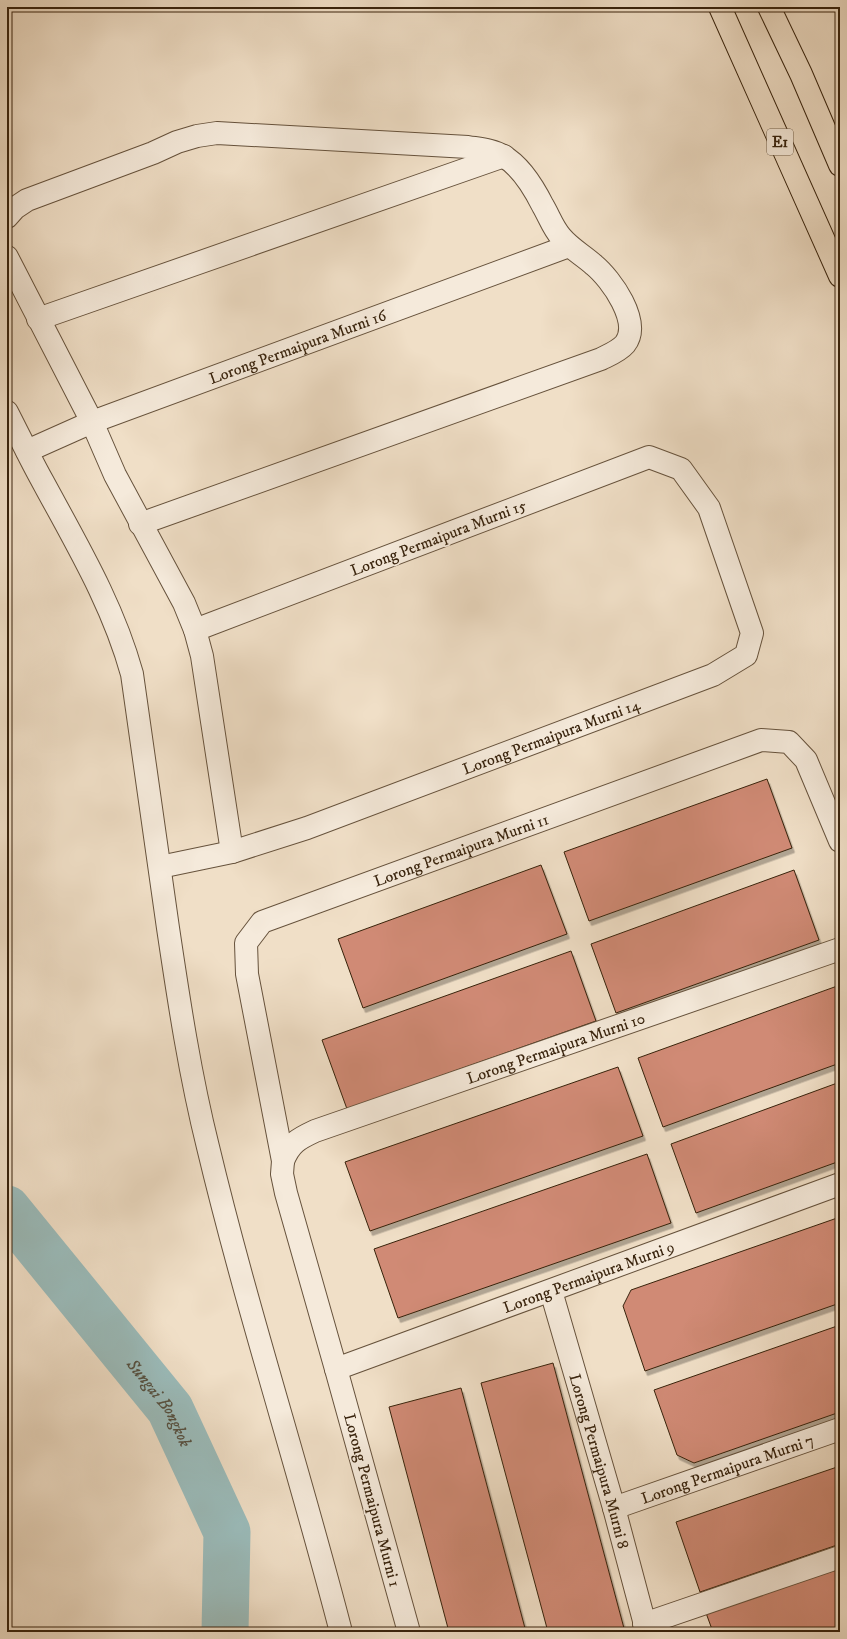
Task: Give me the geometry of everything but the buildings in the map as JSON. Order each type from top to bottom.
[{"type":"highway","name":"E1","points":[[720,7],[840,276]]},
{"type":"highway","points":[[769,7],[801,74],[840,165]]},
{"type":"street","points":[[7,217],[15,208],[28,200],[153,153],[177,142],[217,133],[439,144],[488,150],[504,156],[517,167],[531,185],[552,224],[569,246],[594,265],[607,278],[625,309],[630,323],[628,336],[624,344],[617,350],[594,362],[140,524]]},
{"type":"street","points":[[38,319],[504,156]]},
{"type":"street","name":"Lorong Permaipura Murni 16","points":[[27,452],[92,422],[569,246]]},
{"type":"street","points":[[7,257],[92,422],[115,475],[140,524],[172,578],[195,630],[202,656],[232,852]]},
{"type":"street","points":[[7,412],[27,452],[85,557],[109,606],[124,644],[132,674],[185,1041],[208,1146],[230,1232],[320,1551],[341,1632]]},
{"type":"street","name":"Lorong Permaipura Murni 15","points":[[195,630],[649,457],[681,469]]},
{"type":"street","name":"Lorong Permaipura Murni 14","points":[[160,867],[232,852],[307,828],[713,675],[746,655],[752,633],[709,508],[681,469]]},
{"type":"street","name":"Lorong Permaipura Murni 11","points":[[336,1369],[286,1193],[282,1174],[283,1161],[247,974],[246,943],[262,922],[760,740],[789,742],[806,760],[840,841]]},
{"type":"street","name":"Lorong Permaipura Murni 10","points":[[283,1161],[288,1150],[299,1138],[315,1131],[840,949]]},
{"type":"street","name":"Lorong Permaipura Murni 9","points":[[336,1369],[840,1184]]},
{"type":"street","name":"Lorong Permaipura Murni 8","points":[[551,1291],[614,1508],[645,1628]]},
{"type":"street","name":"Lorong Permaipura Murni 1","points":[[336,1369],[409,1632]]},
{"type":"street","name":"Lorong Permaipura Murni 7","points":[[614,1508],[840,1429]]},
{"type":"street","points":[[645,1628],[840,1557]]},
{"type":"waterway","name":"Sungai Bongkok","points":[[7,1209],[170,1409],[227,1532],[225,1632]]}]
